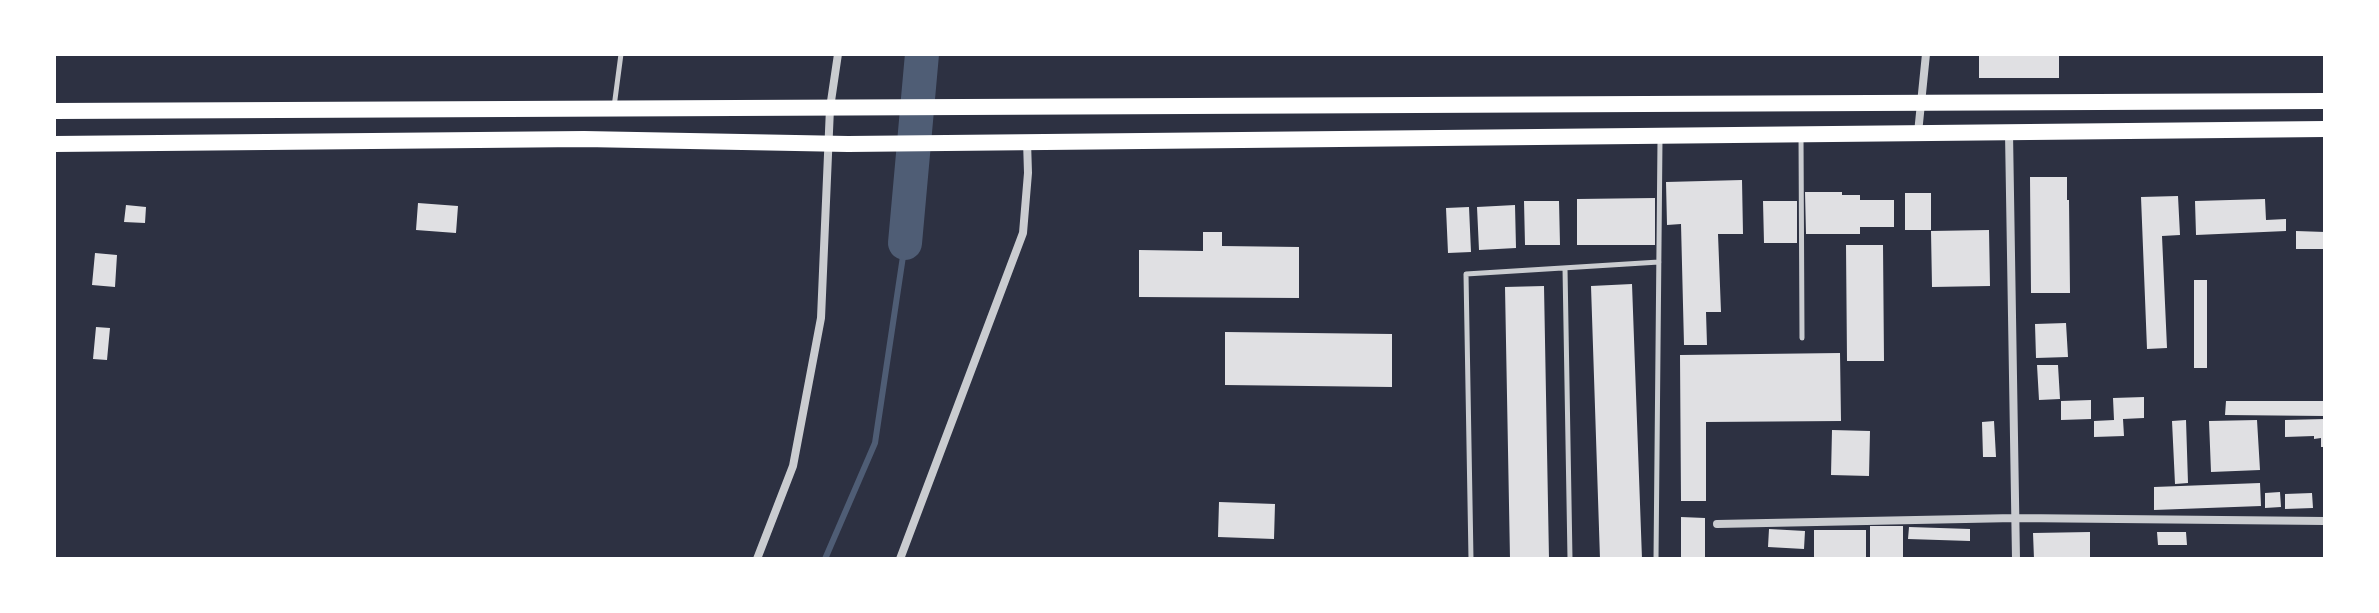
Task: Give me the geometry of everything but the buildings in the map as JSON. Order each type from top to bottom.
[{"type":"highway","points":[[54,111],[2325,101]]},
{"type":"highway","points":[[54,144],[584,139],[848,144],[2325,129]]},
{"type":"street","points":[[757,559],[793,466],[821,318],[830,144],[838,108],[838,54]]},
{"type":"street","points":[[1918,133],[1926,54]]},
{"type":"street","points":[[2009,133],[2016,559]]},
{"type":"street","points":[[900,559],[1023,233],[1027,141]]},
{"type":"street","points":[[1717,524],[2015,518],[2325,521]]},
{"type":"lane","points":[[614,108],[621,54]]},
{"type":"lane","points":[[1801,134],[1802,338]]},
{"type":"lane","points":[[1656,559],[1661,135]]},
{"type":"lane","points":[[1471,559],[1466,274],[1659,262]]},
{"type":"lane","points":[[1565,268],[1570,559]]},
{"type":"waterway","points":[[905,243],[922,54]]},
{"type":"waterway","points":[[825,559],[875,443],[905,243]]}]
